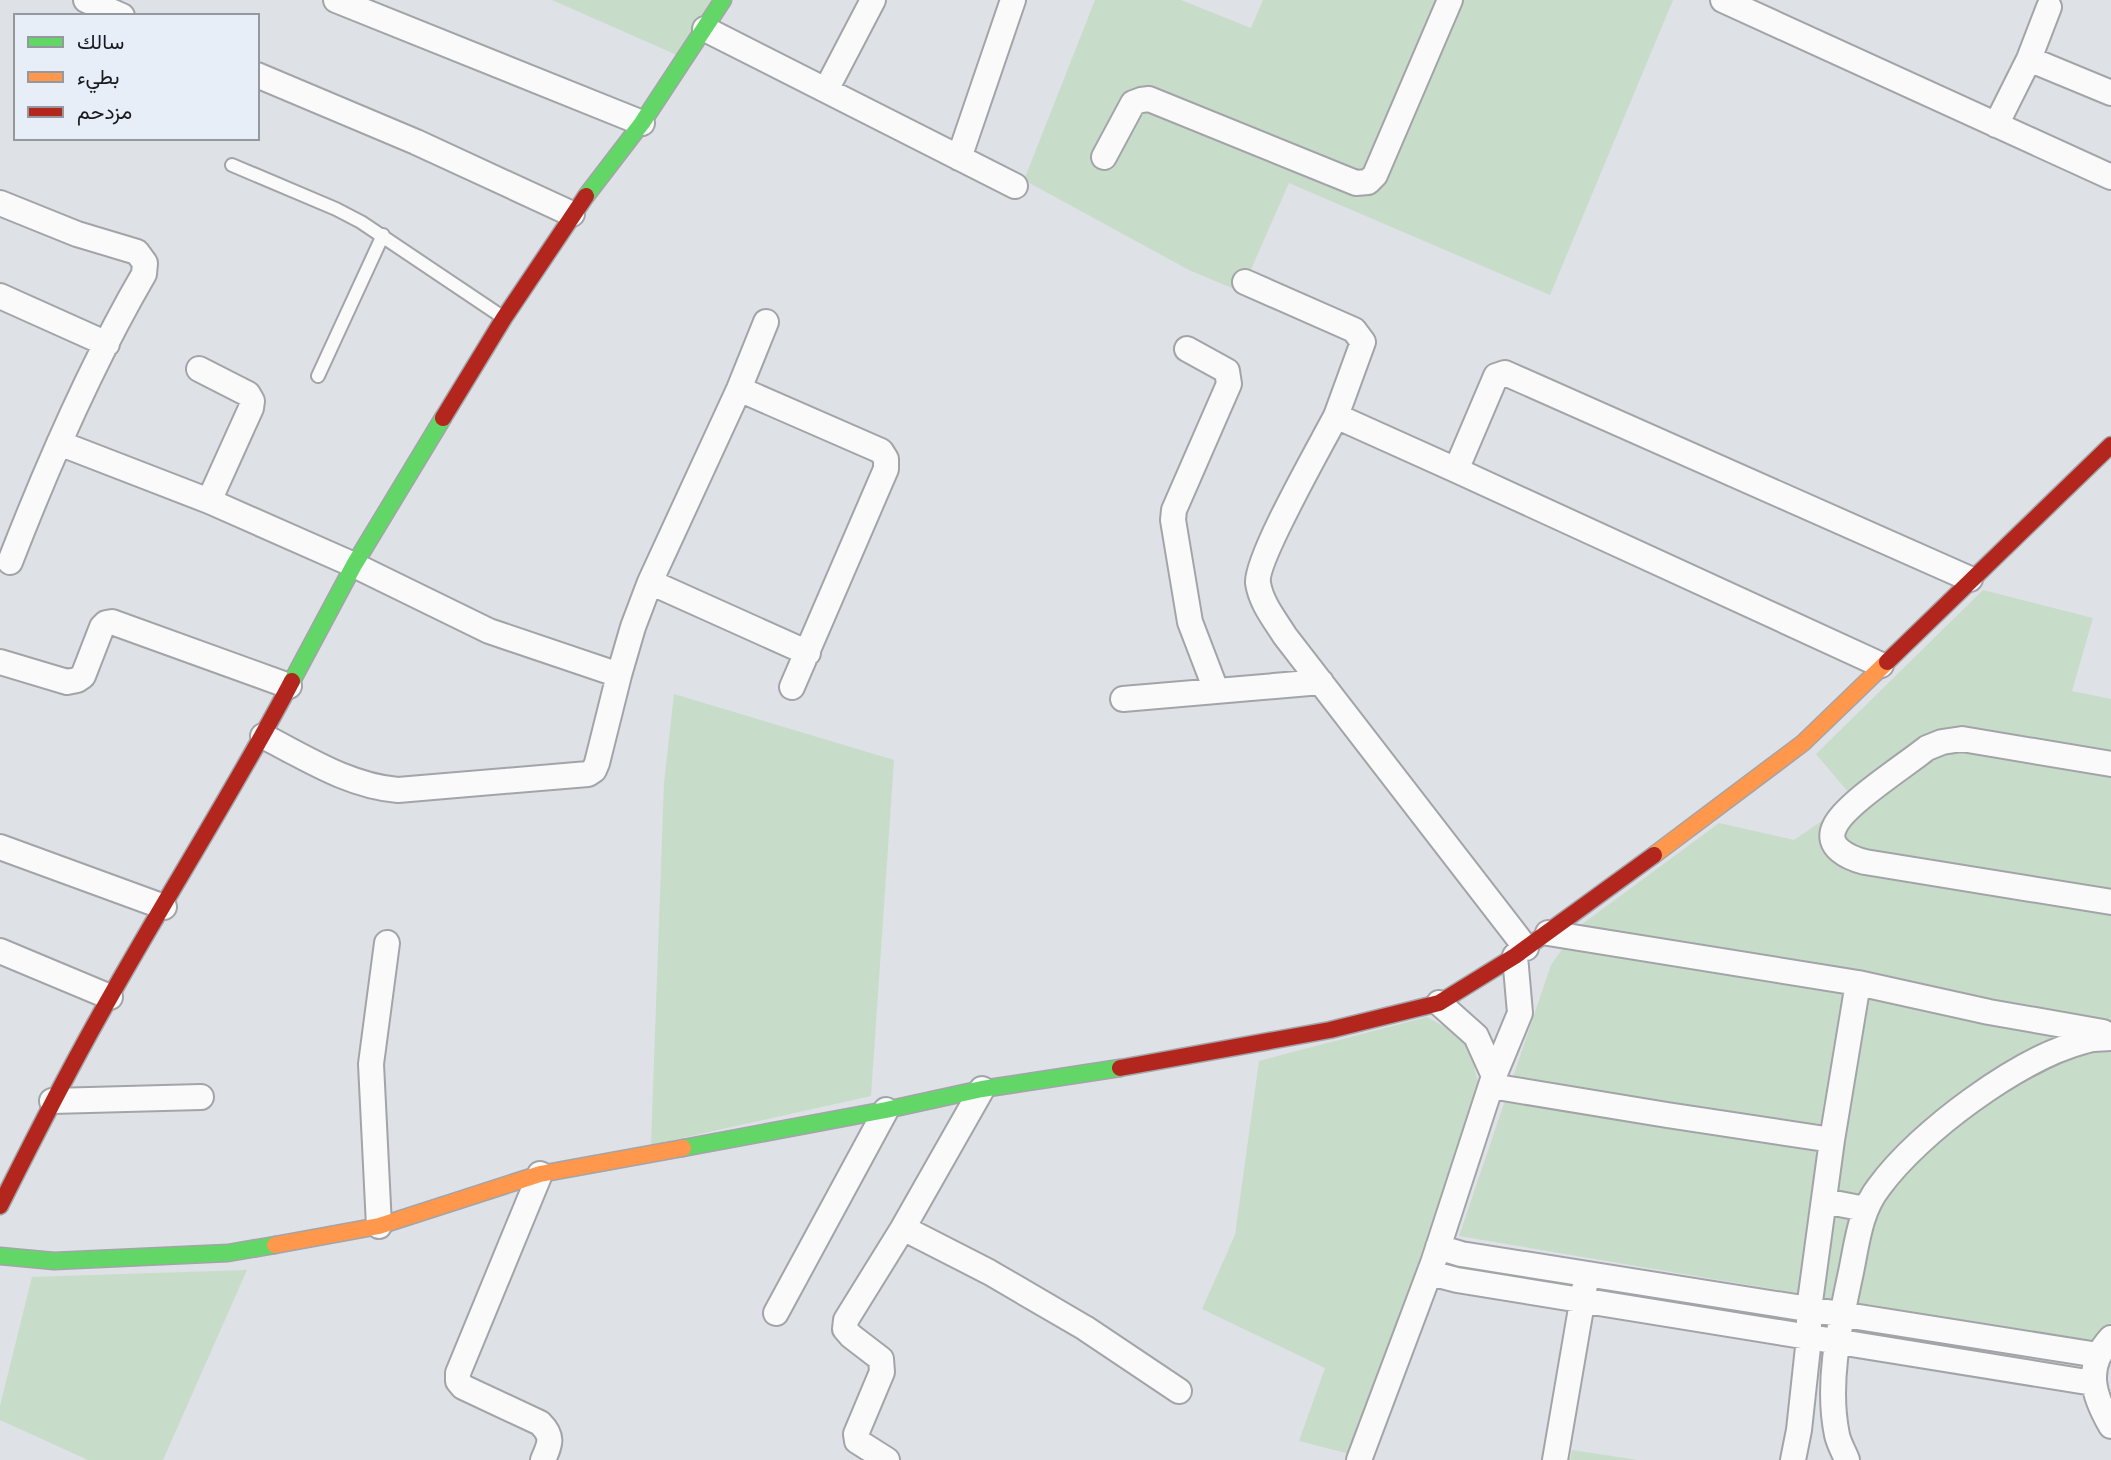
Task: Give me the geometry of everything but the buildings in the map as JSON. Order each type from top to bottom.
[{"type":"street","points":[[86,0],[118,14]]},
{"type":"street","points":[[336,0],[642,123]]},
{"type":"street","points":[[0,1206],[52,1101],[263,736],[354,565],[572,214],[642,123],[723,0]]},
{"type":"street","points":[[826,90],[873,0]]},
{"type":"street","points":[[959,158],[1013,0]]},
{"type":"street","points":[[1104,157],[1133,103],[1149,99],[1356,183],[1368,182],[1375,175],[1450,0]]},
{"type":"street","points":[[1723,0],[2111,177]]},
{"type":"street","points":[[1996,125],[2029,59],[2049,7]]},
{"type":"street","points":[[705,29],[1015,186]]},
{"type":"street","points":[[2029,59],[2111,93]]},
{"type":"street","points":[[259,76],[416,142],[572,214]]},
{"type":"street","points":[[0,202],[77,234],[137,252],[145,263],[144,274],[59,443],[10,562]]},
{"type":"street","points":[[1245,282],[1354,330],[1363,342],[1336,416],[1258,571],[1260,590],[1271,614],[1521,952],[1520,1013],[1492,1081],[1430,1273],[1359,1460]]},
{"type":"street","points":[[0,296],[107,344]]},
{"type":"street","points":[[263,736],[355,782],[379,789],[398,790],[588,774],[594,770],[632,627],[766,323]]},
{"type":"street","points":[[1187,349],[1227,371],[1229,377],[1229,384],[1172,520],[1191,622],[1216,690]]},
{"type":"street","points":[[199,369],[248,394],[252,401],[209,501]]},
{"type":"street","points":[[1456,470],[1496,376],[1505,373],[1970,579]]},
{"type":"street","points":[[739,389],[881,451],[886,459],[886,469],[792,687]]},
{"type":"street","points":[[1336,416],[1881,665]]},
{"type":"street","points":[[59,443],[209,501],[354,565],[489,631],[619,675]]},
{"type":"street","points":[[0,1256],[54,1261],[228,1254],[379,1226],[540,1174],[982,1090],[1163,1062],[1330,1030],[1439,1003],[1548,933],[1802,743],[2111,445]]},
{"type":"street","points":[[650,582],[808,653]]},
{"type":"street","points":[[0,662],[67,682],[76,680],[83,676],[102,627],[112,622],[289,686]]},
{"type":"street","points":[[1123,699],[1321,682]]},
{"type":"street","points":[[2111,764],[1962,739],[1942,742],[1927,748],[1847,810],[1834,827],[1833,837],[1839,850],[1849,858],[1865,862],[2111,902]]},
{"type":"street","points":[[0,847],[164,907]]},
{"type":"street","points":[[1548,933],[1858,983],[2111,1036]]},
{"type":"street","points":[[379,1226],[371,1064],[374,1023],[387,943]]},
{"type":"street","points":[[0,951],[110,997]]},
{"type":"street","points":[[1793,1460],[1809,1338],[1809,1308],[1832,1140],[1858,983]]},
{"type":"street","points":[[1439,1003],[1476,1036],[1492,1081]]},
{"type":"street","points":[[1842,1449],[1834,1386],[1838,1341],[1865,1209],[1879,1186],[1912,1150],[1959,1108],[2035,1060],[2086,1040],[2111,1036]]},
{"type":"street","points":[[1492,1081],[1667,1115],[1832,1140]]},
{"type":"street","points":[[887,1460],[857,1441],[856,1434],[882,1372],[881,1360],[851,1336],[845,1329],[846,1320],[903,1228],[982,1090]]},
{"type":"street","points":[[52,1101],[201,1097]]},
{"type":"street","points":[[776,1313],[886,1110]]},
{"type":"street","points":[[540,1174],[457,1373],[458,1381],[463,1387],[540,1423],[548,1430],[550,1442],[543,1460]]},
{"type":"street","points":[[1824,1201],[1865,1209]]},
{"type":"street","points":[[903,1228],[989,1272],[1085,1328],[1179,1391]]},
{"type":"street","points":[[1438,1247],[1461,1254],[1843,1314],[2105,1346],[2094,1370],[2094,1383],[2099,1406],[2111,1426]]},
{"type":"street","points":[[1430,1273],[1583,1301],[2094,1383]]},
{"type":"street","points":[[1555,1460],[1587,1273]]},
{"type":"street","points":[[1799,1430],[1842,1449]]},
{"type":"lane","points":[[232,165],[336,209],[383,235],[505,318]]},
{"type":"lane","points":[[318,376],[383,235]]},
{"type":"green space","points":[[552,0],[715,0],[679,56]]},
{"type":"green space","points":[[1095,0],[1181,0],[1251,28],[1263,0],[1673,0],[1550,295],[1289,183],[1241,292],[1189,270],[1024,180]]},
{"type":"green space","points":[[1983,590],[2093,618],[2072,691],[2111,699],[2111,1323],[2091,1343],[1459,1236],[1551,965],[1577,928],[1719,823],[1794,840],[1854,799],[1816,754]]},
{"type":"green space","points":[[674,694],[894,760],[871,1096],[651,1145],[664,783]]},
{"type":"green space","points":[[1427,1017],[1468,1040],[1478,1083],[1354,1455],[1299,1441],[1325,1368],[1202,1309],[1235,1235],[1259,1061]]},
{"type":"green space","points":[[247,1270],[163,1460],[88,1460],[0,1420],[0,1406],[32,1277]]},
{"type":"green space","points":[[1572,1450],[1638,1460],[1570,1460]]},
{"type":"traffic: fast","points":[[586,196],[642,123],[723,0]]},
{"type":"traffic: fast","points":[[292,681],[354,565],[443,418]]},
{"type":"traffic: fast","points":[[683,1148],[982,1089],[1120,1068]]},
{"type":"traffic: fast","points":[[0,1256],[54,1261],[228,1253],[275,1245]]},
{"type":"traffic: slow","points":[[1654,855],[1803,743],[1887,662]]},
{"type":"traffic: slow","points":[[275,1245],[379,1226],[540,1174],[683,1148]]},
{"type":"traffic: jam","points":[[443,418],[504,318],[586,196]]},
{"type":"traffic: jam","points":[[1887,662],[2111,445]]},
{"type":"traffic: jam","points":[[0,1206],[95,1025],[292,681]]},
{"type":"traffic: jam","points":[[1120,1068],[1330,1030],[1439,1003],[1515,956],[1654,855]]}]
